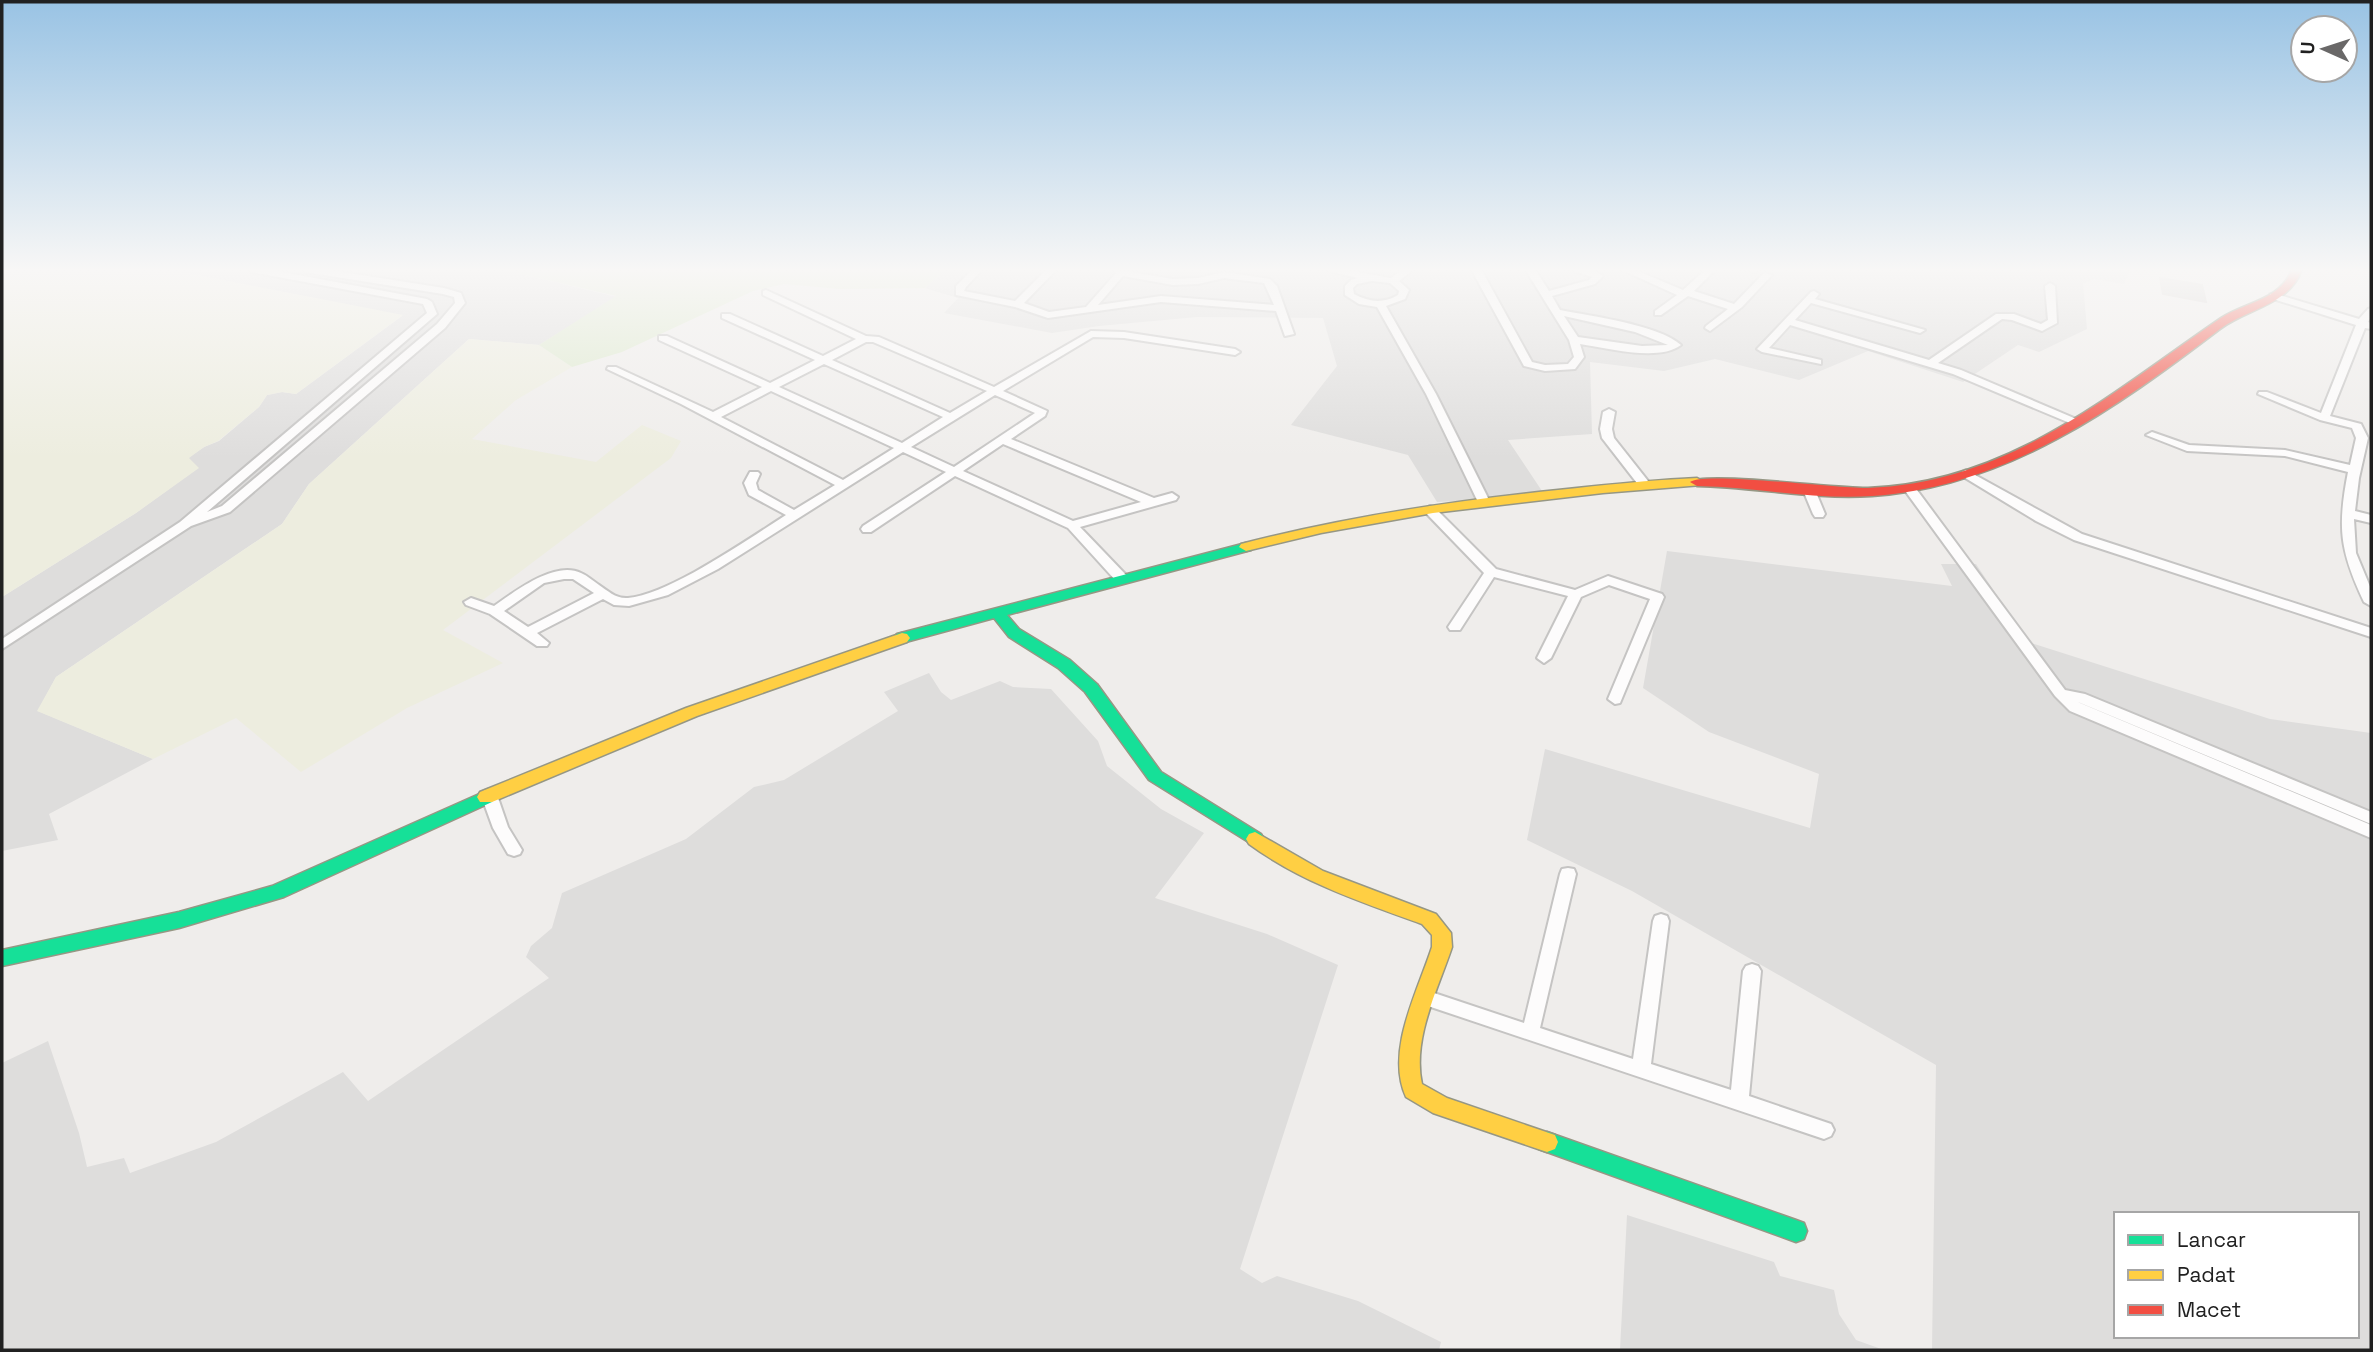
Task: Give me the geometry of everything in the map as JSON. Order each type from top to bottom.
[{"type":"main road","points":[[2,958],[86,942],[246,902],[307,879],[489,795],[677,716],[793,673],[902,638],[1320,527],[1484,502],[1644,485],[1710,482],[1868,492],[1910,489],[1966,474],[2043,443],[2129,393],[2209,332]]},
{"type":"main road","points":[[997,612],[1014,633],[1064,664],[1091,688],[1155,776],[1167,786],[1235,823],[1269,850],[1315,876],[1396,908],[1422,915],[1436,925],[1441,933],[1443,947],[1408,1056],[1409,1083],[1417,1094],[1441,1106],[1796,1231]]},
{"type":"street","points":[[2,645],[184,525],[411,332]]},
{"type":"street","points":[[184,525],[226,509],[434,332]]},
{"type":"street","points":[[764,332],[951,416]]},
{"type":"street","points":[[849,332],[864,339],[875,339],[993,391],[1039,408],[1041,414],[867,529]]},
{"type":"street","points":[[495,611],[540,580],[564,575],[576,575],[614,601],[629,602],[663,593],[713,566],[951,416],[1076,342],[1099,332]]},
{"type":"street","points":[[1100,332],[1235,352]]},
{"type":"street","points":[[1396,332],[1431,394],[1484,502]]},
{"type":"street","points":[[1511,332],[1528,364],[1545,368],[1571,367],[1579,357],[1569,332]]},
{"type":"street","points":[[1574,340],[1647,349],[1666,349],[1676,345],[1643,332]]},
{"type":"street","points":[[1780,332],[1762,349],[1817,362]]},
{"type":"street","points":[[1824,332],[1957,372],[2077,423]]},
{"type":"street","points":[[1930,364],[1977,332]]},
{"type":"street","points":[[2324,418],[2363,332]]},
{"type":"street","points":[[663,338],[1072,525],[1122,579]]},
{"type":"street","points":[[712,417],[864,339]]},
{"type":"street","points":[[612,369],[844,485]]},
{"type":"street","points":[[2263,394],[2324,418],[2371,428]]},
{"type":"street","points":[[1609,412],[1606,429],[1608,438],[1644,485]]},
{"type":"street","points":[[2357,426],[2362,438],[2350,514],[2349,547],[2371,602]]},
{"type":"street","points":[[2152,435],[2187,448],[2285,453],[2356,470]]},
{"type":"street","points":[[1003,440],[1152,502]]},
{"type":"street","points":[[754,474],[750,483],[753,492],[794,515]]},
{"type":"street","points":[[1966,474],[2078,537],[2371,633]]},
{"type":"street","points":[[1809,489],[1819,514]]},
{"type":"street","points":[[1910,489],[2060,694],[2075,707],[2371,832]]},
{"type":"street","points":[[1072,525],[1172,498]]},
{"type":"street","points":[[1430,510],[1491,572],[1576,594],[1608,580],[1657,597],[1615,699]]},
{"type":"street","points":[[2350,514],[2371,519]]},
{"type":"street","points":[[1455,626],[1491,572]]},
{"type":"street","points":[[529,632],[603,594]]},
{"type":"street","points":[[1544,658],[1576,594]]},
{"type":"street","points":[[471,602],[495,611],[542,643]]},
{"type":"street","points":[[2060,694],[2080,697],[2371,818]]},
{"type":"street","points":[[489,795],[501,828],[514,850]]},
{"type":"street","points":[[1530,1033],[1568,874]]},
{"type":"street","points":[[1642,1072],[1661,921]]},
{"type":"street","points":[[1740,1100],[1752,971]]},
{"type":"street","points":[[1428,999],[1642,1072],[1740,1100],[1824,1130]]},
{"type":"shaded area","points":[[2,332],[380,332],[296,394],[282,392],[267,395],[259,407],[218,441],[189,458],[199,468],[136,513],[2,597]]},
{"type":"shaded area","points":[[380,332],[560,332],[539,345],[469,339],[309,484],[282,524],[56,677],[38,711],[153,759],[49,814],[58,840],[2,851],[2,597],[136,513],[198,468],[188,458],[219,441],[259,407],[267,395],[282,392],[296,394]]},
{"type":"shaded area","points":[[1327,332],[2081,332],[2039,352],[2018,345],[1963,382],[1868,351],[1799,380],[1715,359],[1664,371],[1590,362],[1592,434],[1508,440],[1546,497],[1437,502],[1408,455],[1291,425],[1337,366]]},
{"type":"shaded area","points":[[469,339],[539,345],[572,367],[516,400],[472,439],[596,462],[642,425],[681,441],[671,458],[443,630],[503,663],[407,708],[301,772],[236,718],[153,759],[37,711],[56,677],[282,524],[309,484]]},
{"type":"shaded area","points":[[1667,551],[1952,586],[1941,564],[1976,564],[2028,642],[2270,719],[2371,733],[2371,1350],[1932,1350],[1936,1065],[1632,891],[1527,840],[1545,749],[1810,828],[1819,774],[1709,732],[1643,688]]},
{"type":"shaded area","points":[[929,673],[941,692],[951,700],[1000,681],[1013,687],[1051,689],[1098,741],[1107,766],[1161,809],[1204,833],[1155,898],[1267,934],[1338,965],[1240,1269],[1262,1283],[1277,1276],[1358,1301],[1441,1342],[1439,1350],[2,1350],[2,1063],[48,1041],[79,1133],[87,1167],[124,1158],[130,1173],[216,1142],[343,1072],[368,1101],[549,978],[526,957],[531,946],[552,928],[562,893],[686,839],[754,787],[784,780],[898,711],[884,692]]},
{"type":"shaded area","points":[[1627,1215],[1774,1262],[1780,1276],[1834,1290],[1839,1314],[1856,1340],[1884,1350],[1620,1350]]},
{"type":"green space","points":[[559,332],[665,332],[622,352],[572,367],[539,345]]},
{"type":"traffic: fast","points":[[902,638],[1246,547]]},
{"type":"traffic: fast","points":[[997,612],[1014,633],[1064,664],[1091,688],[1155,776],[1255,839]]},
{"type":"traffic: fast","points":[[2,958],[179,920],[277,892],[486,797]]},
{"type":"traffic: fast","points":[[1547,1142],[1796,1231]]},
{"type":"traffic: slow","points":[[1246,547],[1321,529],[1433,509],[1622,487],[1697,482]]},
{"type":"traffic: slow","points":[[486,797],[692,712],[902,638]]},
{"type":"traffic: slow","points":[[1255,839],[1274,853],[1316,876],[1429,919],[1441,933],[1442,947],[1413,1038],[1410,1057],[1413,1090],[1441,1106],[1547,1142]]},
{"type":"traffic: jam","points":[[1697,482],[1828,492],[1872,492],[1922,486],[1969,473],[2015,456],[2060,434],[2144,380],[2209,332]]}]
